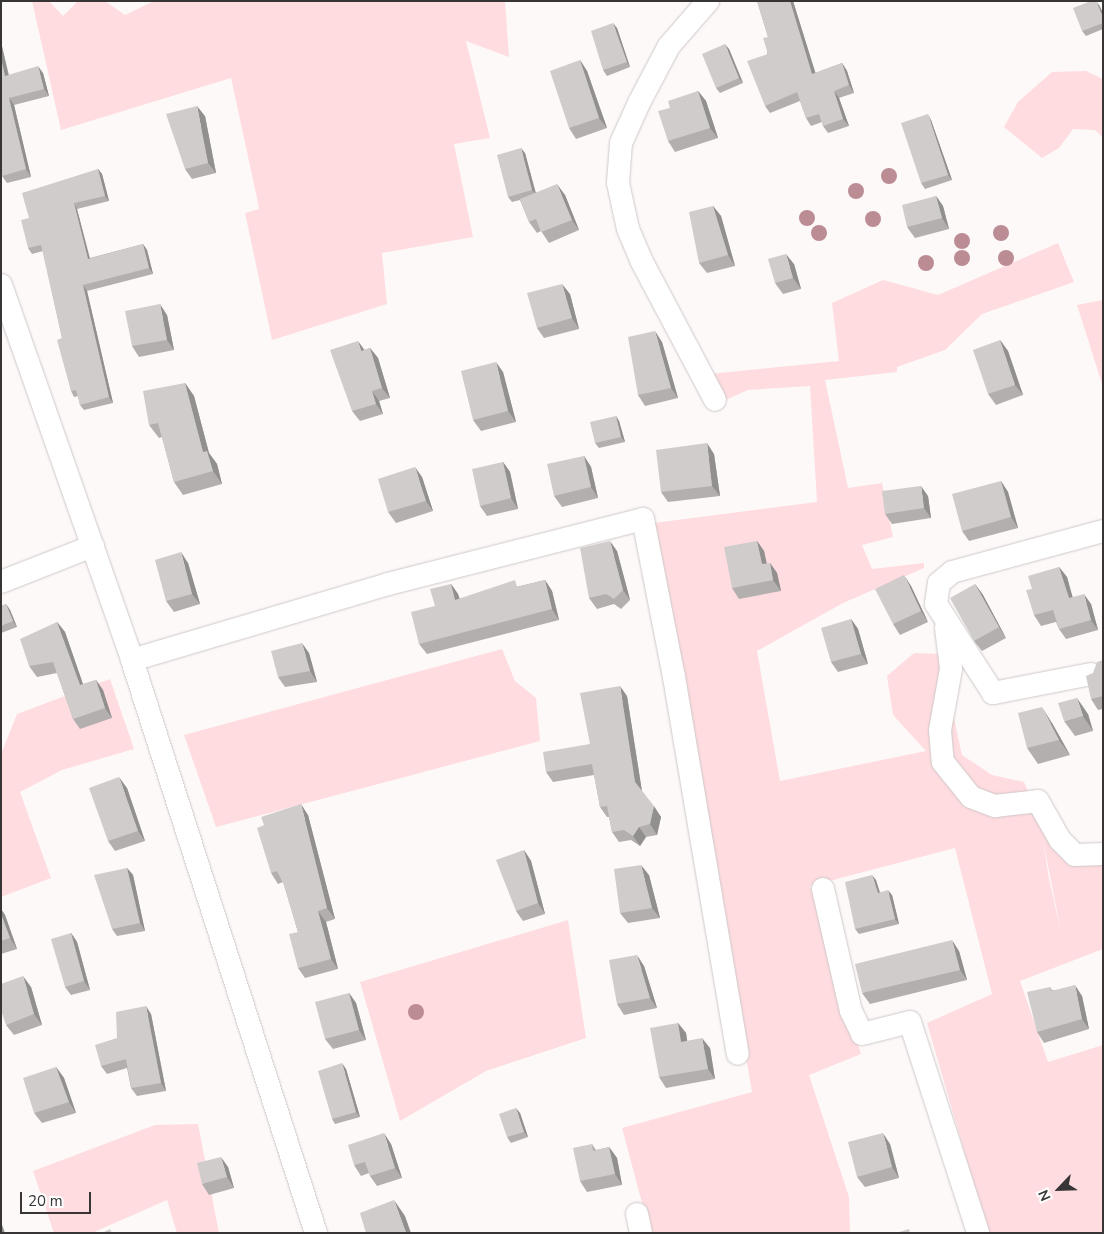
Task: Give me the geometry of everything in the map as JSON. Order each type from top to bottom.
[{"type":"street","points":[[708,1],[669,46],[639,103],[621,144],[618,183],[628,229],[641,260],[715,400]]},
{"type":"street","points":[[1,286],[132,660],[314,1232]]},
{"type":"street","points":[[132,660],[388,584],[643,519],[674,677],[738,1054]]},
{"type":"street","points":[[1091,674],[993,692],[946,627],[936,604],[939,583],[952,572],[1103,531]]},
{"type":"street","points":[[1,582],[93,546]]},
{"type":"street","points":[[946,627],[951,669],[940,730],[943,762],[972,797],[995,806],[1038,800],[1060,840],[1075,855],[1103,854]]},
{"type":"street","points":[[823,889],[858,1026],[862,1034],[910,1022],[978,1233]]},
{"type":"shaded area","points":[[32,1],[49,1],[63,16],[78,1],[105,1],[125,15],[154,1],[505,1],[509,57],[466,41],[490,138],[454,144],[473,237],[382,253],[387,304],[272,340],[245,213],[259,209],[231,78],[61,130]]},
{"type":"shaded area","points":[[1086,71],[1103,79],[1103,138],[1095,130],[1073,129],[1059,148],[1042,158],[1004,127],[1018,102],[1052,72]]},
{"type":"shaded area","points":[[1058,243],[1074,282],[982,314],[945,350],[897,367],[897,372],[825,380],[848,488],[882,483],[893,537],[862,545],[872,569],[924,563],[924,568],[843,603],[757,651],[780,781],[926,751],[893,715],[887,676],[914,653],[940,654],[962,755],[992,775],[1024,782],[1039,817],[1103,863],[1103,949],[1020,981],[1048,1062],[1103,1045],[1103,1233],[988,1233],[927,1023],[992,994],[955,848],[810,886],[861,1054],[809,1075],[849,1197],[850,1233],[650,1233],[622,1128],[752,1092],[654,523],[817,502],[810,386],[748,390],[723,401],[710,374],[839,361],[832,303],[883,280],[938,295]],"holes":[[[1043,840],[1061,932],[1049,879]]]},
{"type":"shaded area","points":[[1103,300],[1103,387],[1077,305]]},
{"type":"shaded area","points":[[502,649],[515,681],[536,698],[540,741],[216,827],[184,735]]},
{"type":"shaded area","points":[[110,679],[134,749],[62,770],[20,792],[51,878],[1,897],[1,754],[17,714]]},
{"type":"shaded area","points":[[568,920],[586,1038],[486,1071],[400,1121],[360,982]]},
{"type":"shaded area","points":[[198,1124],[219,1233],[177,1233],[167,1200],[92,1233],[54,1233],[33,1171],[155,1125]]},
{"type":"building","points":[[757,1],[790,1],[812,74],[842,63],[849,85],[834,91],[843,119],[823,126],[819,114],[806,118],[797,92],[765,106],[747,61],[768,54],[763,38],[768,37]]},
{"type":"building","points":[[1096,1],[1103,17],[1103,23],[1082,31],[1073,8]]},
{"type":"building","points":[[613,23],[627,62],[603,70],[591,31]]},
{"type":"building","points":[[725,44],[739,78],[716,88],[702,54]]},
{"type":"building","points":[[1,58],[5,76],[38,66],[44,89],[9,98],[26,169],[2,176],[1,173]]},
{"type":"building","points":[[580,60],[599,118],[569,128],[550,71]]},
{"type":"building","points":[[698,91],[710,128],[668,141],[658,111],[670,108],[668,101]]},
{"type":"building","points":[[197,106],[208,163],[185,169],[166,114]]},
{"type":"building","points":[[928,114],[948,175],[921,183],[901,123]]},
{"type":"building","points":[[521,148],[532,190],[508,197],[497,155]]},
{"type":"building","points":[[98,169],[105,196],[74,203],[88,259],[143,244],[149,268],[83,285],[109,397],[80,405],[76,390],[71,391],[57,340],[62,338],[41,245],[28,248],[21,220],[29,218],[22,193]]},
{"type":"building","points":[[557,184],[572,220],[541,232],[536,219],[529,222],[520,199]]},
{"type":"building","points":[[936,196],[942,218],[907,227],[902,205]]},
{"type":"building","points":[[713,206],[728,255],[699,263],[689,212]]},
{"type":"building","points":[[786,254],[793,278],[775,283],[768,259]]},
{"type":"building","points":[[562,284],[572,318],[537,328],[527,293]]},
{"type":"building","points":[[160,304],[167,340],[132,346],[125,311]]},
{"type":"building","points":[[655,331],[671,388],[638,395],[628,337]]},
{"type":"building","points":[[1000,340],[1015,385],[988,394],[973,350]]},
{"type":"building","points":[[358,341],[361,351],[370,348],[382,388],[372,391],[376,404],[352,411],[330,350]]},
{"type":"building","points":[[496,362],[508,411],[473,420],[461,371]]},
{"type":"building","points":[[185,383],[203,452],[207,451],[213,471],[174,482],[158,423],[149,425],[143,391]]},
{"type":"building","points":[[616,416],[621,437],[595,443],[590,422]]},
{"type":"building","points":[[707,443],[712,486],[661,492],[656,450]]},
{"type":"building","points":[[584,456],[591,487],[554,496],[547,464]]},
{"type":"building","points":[[503,462],[511,498],[480,506],[472,469]]},
{"type":"building","points":[[415,467],[426,501],[388,512],[378,479]]},
{"type":"building","points":[[1001,481],[1011,517],[962,531],[952,494]]},
{"type":"building","points":[[921,486],[924,508],[885,514],[882,491]]},
{"type":"building","points":[[610,541],[623,590],[614,599],[606,594],[589,598],[580,548]]},
{"type":"building","points":[[757,541],[762,564],[770,563],[773,580],[732,588],[724,547]]},
{"type":"building","points":[[181,552],[192,594],[166,601],[155,560]]},
{"type":"building","points":[[1059,567],[1069,598],[1084,594],[1091,620],[1059,629],[1053,610],[1034,615],[1026,590],[1032,589],[1028,576]]},
{"type":"building","points":[[904,575],[921,611],[893,624],[875,589]]},
{"type":"building","points":[[515,580],[517,587],[545,580],[552,609],[419,644],[411,612],[435,606],[430,589],[451,584],[455,600]]},
{"type":"building","points":[[975,584],[999,627],[974,641],[950,598]]},
{"type":"building","points":[[6,604],[13,621],[1,626],[1,606]]},
{"type":"building","points":[[851,619],[861,654],[831,662],[821,628]]},
{"type":"building","points":[[57,622],[80,685],[96,680],[105,708],[73,719],[53,662],[29,666],[20,639]]},
{"type":"building","points":[[302,643],[310,671],[278,677],[271,651]]},
{"type":"building","points":[[1103,660],[1103,696],[1091,699],[1086,676],[1093,673],[1097,662]]},
{"type":"building","points":[[620,686],[635,782],[654,806],[650,824],[639,827],[633,836],[624,830],[612,832],[607,806],[600,807],[592,764],[546,772],[543,752],[590,744],[580,693]]},
{"type":"building","points":[[1077,698],[1083,716],[1064,721],[1058,703]]},
{"type":"building","points":[[1042,707],[1059,740],[1027,748],[1018,713]]},
{"type":"building","points":[[119,777],[138,831],[108,841],[89,788]]},
{"type":"building","points":[[301,804],[327,908],[318,911],[331,959],[298,968],[289,934],[298,932],[284,885],[277,871],[271,873],[257,828],[264,825],[261,817]]},
{"type":"building","points":[[524,850],[538,903],[516,911],[496,860]]},
{"type":"building","points":[[641,865],[652,908],[620,913],[614,869]]},
{"type":"building","points":[[127,868],[140,923],[112,929],[94,875]]},
{"type":"building","points":[[872,875],[878,893],[888,890],[895,919],[855,929],[845,882]]},
{"type":"building","points":[[1,914],[10,938],[1,941]]},
{"type":"building","points":[[71,933],[84,981],[65,987],[51,939]]},
{"type":"building","points":[[952,940],[960,970],[862,993],[855,964]]},
{"type":"building","points":[[637,955],[650,998],[617,1004],[609,960]]},
{"type":"building","points":[[23,976],[34,1014],[6,1025],[1,1010],[1,984]]},
{"type":"building","points":[[1075,985],[1082,1019],[1037,1032],[1027,992],[1050,987],[1051,991]]},
{"type":"building","points":[[349,993],[359,1030],[325,1039],[315,1002]]},
{"type":"building","points":[[146,1006],[161,1083],[131,1088],[126,1059],[101,1066],[95,1045],[117,1038],[116,1012]]},
{"type":"building","points":[[678,1023],[681,1042],[702,1038],[708,1069],[659,1077],[650,1028]]},
{"type":"building","points":[[342,1063],[356,1112],[332,1119],[318,1071]]},
{"type":"building","points":[[56,1067],[69,1102],[34,1113],[23,1078]]},
{"type":"building","points":[[516,1108],[524,1132],[507,1137],[499,1114]]},
{"type":"building","points":[[384,1133],[395,1168],[370,1176],[365,1162],[354,1165],[348,1145]]},
{"type":"building","points":[[883,1133],[892,1167],[857,1177],[848,1142]]},
{"type":"building","points":[[592,1144],[593,1151],[609,1147],[615,1174],[580,1181],[573,1148]]},
{"type":"building","points":[[221,1157],[227,1177],[202,1184],[197,1163]]},
{"type":"building","points":[[394,1200],[406,1233],[366,1233],[360,1213]]},
{"type":"building","points":[[110,1229],[112,1233],[102,1233]]},
{"type":"building","points":[[909,1229],[910,1233],[896,1233]]}]
